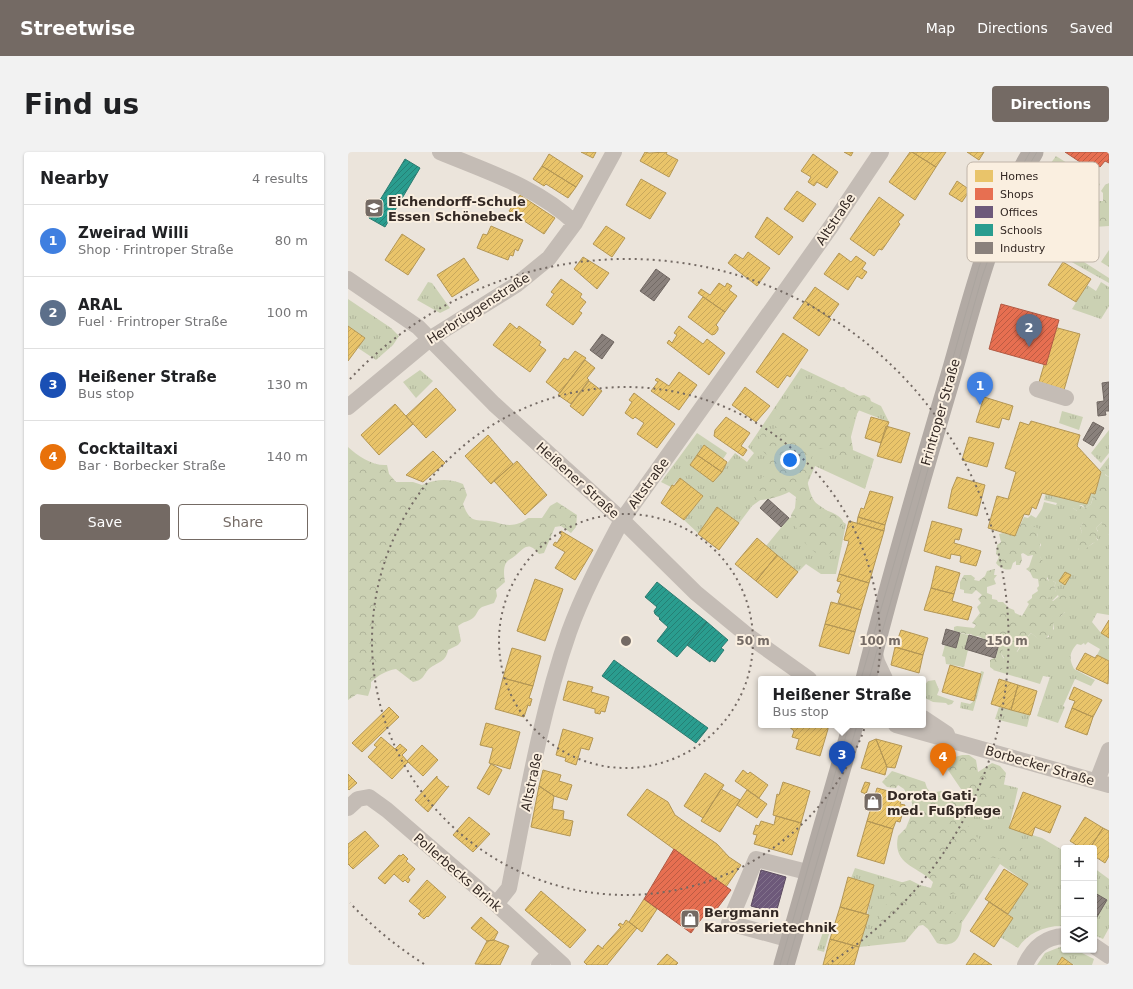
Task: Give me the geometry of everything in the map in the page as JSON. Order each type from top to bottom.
[{"type":"main road","name":"Frintroper Straße","points":[[1027,162],[1033,152]]},
{"type":"main road","name":"Frintroper Straße","points":[[867,676],[906,530],[985,262]]},
{"type":"main road","points":[[784,965],[852,728]]},
{"type":"street","points":[[440,152],[532,190],[562,211],[575,223]]},
{"type":"street","name":"Herbrüggenstraße","points":[[348,407],[431,338],[516,285],[534,272],[549,258],[575,223],[614,152]]},
{"type":"street","name":"Altstraße","points":[[496,904],[509,888],[545,715],[570,631],[593,576],[622,520],[825,235],[880,152]]},
{"type":"street","name":"Heißener Straße","points":[[348,279],[385,303],[431,338],[494,404],[622,520],[696,594],[724,617],[805,676]]},
{"type":"street","points":[[1037,389],[1066,398]]},
{"type":"street","points":[[874,646],[877,662],[884,676]]},
{"type":"street","name":"Borbecker Straße","points":[[926,720],[950,736],[970,746]]},
{"type":"street","name":"Borbecker Straße","points":[[907,728],[1103,783]]},
{"type":"street","points":[[1103,783],[1109,750]]},
{"type":"street","name":"Pollerbecks Brink","points":[[348,808],[362,798],[369,797],[496,904],[563,965]]},
{"type":"street","points":[[791,940],[729,923],[756,859],[810,873]]},
{"type":"street","points":[[1025,965],[1031,953],[1040,943],[1050,938],[1061,936]]},
{"type":"street","points":[[1097,948],[1109,956]]},
{"type":"street","points":[[539,965],[550,953]]},
{"type":"green space","points":[[1056,156],[1065,162],[1052,162]]},
{"type":"green space","points":[[1109,183],[1109,226],[1099,227],[1099,201],[1103,201],[1103,193],[1101,191],[1105,185]]},
{"type":"green space","points":[[1109,250],[1109,267],[1101,262]]},
{"type":"green space","points":[[1072,262],[1084,262],[1109,278],[1109,283]]},
{"type":"green space","points":[[428,282],[432,283],[450,308],[440,313],[417,300]]},
{"type":"green space","points":[[1101,282],[1109,287],[1109,306],[1101,319],[1072,309],[1087,285],[1096,291]]},
{"type":"green space","points":[[348,299],[391,328],[399,336],[393,345],[376,360],[358,348],[365,338],[348,326]]},
{"type":"green space","points":[[801,368],[881,406],[889,422],[858,410],[848,448],[874,459],[865,489],[815,466],[803,494],[846,524],[836,574],[821,574],[806,564],[798,572],[766,546],[789,518],[793,517],[801,500],[789,489],[767,495],[752,506],[719,550],[738,523],[717,507],[699,534],[684,520],[703,496],[680,478],[671,487],[661,482],[697,433],[727,453],[723,459],[704,445],[690,465],[713,482],[735,453],[747,462],[754,453],[748,447]]},
{"type":"green space","points":[[420,370],[433,381],[416,398],[403,382]]},
{"type":"green space","points":[[819,387],[834,389],[844,387],[854,397],[864,395],[870,398],[873,408],[867,412],[860,409],[849,426],[853,449],[851,457],[841,459],[835,452],[820,448],[814,452],[808,464],[812,469],[807,480],[814,501],[822,508],[841,518],[843,521],[836,548],[826,557],[816,553],[808,546],[793,521],[791,515],[795,508],[796,497],[789,492],[781,496],[763,500],[754,500],[757,482],[768,473],[767,455],[761,447],[760,438],[764,431],[774,429],[778,424],[775,415],[778,404],[795,403],[808,407]]},
{"type":"green space","points":[[1062,411],[1083,417],[1079,430],[1059,423]]},
{"type":"green space","points":[[1109,430],[1109,453],[1101,463],[1091,453]]},
{"type":"green space","points":[[348,447],[356,454],[371,462],[387,465],[389,474],[396,482],[413,482],[422,485],[437,480],[448,480],[463,484],[467,495],[463,504],[469,516],[475,520],[512,525],[520,523],[528,518],[542,518],[550,506],[557,502],[577,515],[576,527],[571,533],[561,526],[555,527],[544,553],[539,554],[533,548],[528,547],[522,549],[507,562],[504,570],[505,582],[496,590],[497,596],[494,603],[482,607],[473,618],[458,626],[461,641],[458,645],[448,650],[444,659],[430,668],[420,680],[413,682],[396,669],[392,670],[382,674],[371,682],[368,696],[357,694],[348,700]]},
{"type":"green space","points":[[1109,457],[1109,477],[1099,470]]},
{"type":"green space","points":[[1102,470],[1105,471],[1105,475],[1109,477],[1109,535],[1102,528],[1102,522],[1096,528],[1099,534],[1096,537],[1098,542],[1093,543],[1083,551],[1079,550],[1075,542],[1082,532],[1080,527],[1083,523],[1076,514],[1077,511],[1073,508],[1073,505],[1077,504],[1085,508],[1091,504],[1093,498],[1090,494],[1095,494]]},
{"type":"green space","points":[[1046,493],[1087,504],[1090,494],[1093,497],[1091,504],[1085,508],[1082,505],[1073,505],[1073,508],[1077,511],[1083,523],[1080,527],[1082,532],[1076,540],[1079,550],[1083,550],[1098,540],[1096,537],[1098,531],[1096,528],[1102,522],[1109,535],[1109,615],[1097,613],[1092,622],[1101,633],[1109,638],[1109,661],[1097,655],[1100,649],[1088,642],[1085,645],[1084,643],[1081,645],[1077,644],[1072,650],[1071,662],[1074,669],[1095,680],[1091,686],[1075,679],[1063,706],[1065,707],[1058,723],[1037,716],[1050,677],[1043,676],[1040,684],[993,670],[1002,668],[1004,657],[1001,654],[1003,647],[1008,647],[1017,652],[1031,633],[1039,639],[1049,637],[1049,634],[1054,629],[1053,623],[1060,620],[1060,617],[1065,612],[1058,595],[1052,601],[1048,601],[1047,598],[1056,591],[1054,586],[1056,583],[1049,581],[1045,572],[1045,567],[1038,552],[1041,545],[1037,537],[1038,533],[1028,522],[1028,518],[1031,515],[1036,518],[1042,509],[1044,502],[1056,505],[1057,503],[1044,500]]},
{"type":"green space","points":[[1024,517],[1028,518],[1032,526],[1040,529],[1041,532],[1038,533],[1037,537],[1040,538],[1040,556],[1047,565],[1045,572],[1047,573],[1047,579],[1056,583],[1054,586],[1056,591],[1053,596],[1047,598],[1048,600],[1053,601],[1062,594],[1068,595],[1063,603],[1066,605],[1065,612],[1060,617],[1061,623],[1053,623],[1053,631],[1042,642],[1031,633],[1028,636],[1030,643],[1029,645],[1020,646],[1016,653],[1008,647],[1004,647],[1001,654],[1004,659],[1002,670],[994,670],[990,667],[990,660],[996,657],[999,643],[986,640],[978,636],[975,637],[971,634],[954,631],[954,627],[957,626],[974,628],[976,625],[972,623],[980,613],[977,607],[981,603],[978,599],[982,595],[976,590],[972,594],[964,593],[964,590],[960,589],[960,582],[964,575],[971,575],[975,578],[974,580],[979,581],[985,576],[987,571],[995,569],[994,575],[997,575],[994,579],[996,584],[987,587],[987,593],[992,595],[992,599],[997,600],[998,602],[1003,602],[1009,608],[1014,610],[1015,613],[1022,616],[1029,604],[1027,602],[1032,598],[1032,595],[1038,591],[1037,588],[1039,586],[1038,579],[1033,578],[1030,572],[1026,569],[1029,567],[1033,555],[1028,556],[1023,553],[1021,554],[1022,560],[1020,565],[1016,565],[1016,561],[1013,563],[1011,569],[1004,569],[996,563],[999,557],[996,554],[997,545],[1001,542],[999,534],[1003,533],[1015,536]]},
{"type":"green space","points":[[960,633],[969,635],[965,649],[968,650],[964,667],[946,664],[945,657],[942,656],[945,645],[956,648]]},
{"type":"green space","points":[[981,671],[984,672],[973,711],[960,708],[961,702],[970,704],[974,701]]},
{"type":"green space","points":[[935,680],[939,690],[937,695],[954,701],[952,704],[948,705],[946,703],[933,702],[926,698],[926,683],[928,681]]},
{"type":"green space","points":[[999,707],[1030,715],[1027,727],[995,719]]},
{"type":"green space","points":[[969,755],[976,760],[978,772],[992,763],[1000,766],[1006,773],[1004,784],[995,800],[971,805],[967,824],[968,827],[973,834],[984,842],[1018,845],[1022,847],[1023,852],[1019,859],[1005,866],[1001,859],[983,856],[977,859],[974,876],[971,882],[961,886],[957,893],[948,895],[941,901],[938,907],[940,915],[952,911],[962,918],[961,930],[954,942],[949,944],[937,943],[928,929],[923,925],[917,926],[909,922],[904,923],[893,935],[884,935],[879,914],[891,898],[890,888],[893,885],[910,880],[931,888],[933,882],[902,859],[897,846],[898,836],[906,828],[913,810],[912,803],[904,789],[898,785],[896,788],[887,787],[882,782],[892,771],[925,782],[931,793],[941,791],[946,792],[949,797],[959,798],[963,792],[948,770],[955,757]]},
{"type":"green space","points":[[978,778],[1018,788],[1009,828],[1042,838],[1061,849],[1061,926],[1050,927],[1032,934],[1026,938],[1018,948],[1000,937],[1013,918],[1008,914],[1028,884],[1000,864],[950,941],[921,923],[905,942],[859,947],[874,885],[851,878],[855,868],[941,894]]},
{"type":"green space","points":[[1097,870],[1109,879],[1109,928],[1103,939],[1097,936]]},
{"type":"green space","points":[[825,926],[831,927],[824,952],[817,950]]},
{"type":"green space","points":[[1061,947],[1061,953],[1082,953],[1094,959],[1092,965],[1074,965],[1062,958],[1057,965],[1037,965],[1045,953]]},
{"type":"building: Homes","points":[[581,152],[596,152],[593,158]]},
{"type":"building: Homes","points":[[645,152],[667,152],[666,154],[678,160],[669,177],[640,161]]},
{"type":"building: Homes","points":[[844,152],[853,152],[851,156]]},
{"type":"building: Homes","points":[[910,152],[936,167],[915,200],[889,182]]},
{"type":"building: Homes","points":[[912,152],[946,152],[936,167]]},
{"type":"building: Homes","points":[[967,152],[984,152],[979,160]]},
{"type":"building: Homes","points":[[549,154],[583,176],[576,187],[542,166]]},
{"type":"building: Homes","points":[[813,154],[838,172],[827,188],[817,182],[814,186],[808,182],[811,177],[801,171]]},
{"type":"building: Homes","points":[[542,166],[576,187],[568,198],[546,184],[544,186],[533,179]]},
{"type":"building: Homes","points":[[641,179],[666,193],[650,219],[626,205]]},
{"type":"building: Homes","points":[[957,181],[967,188],[967,194],[962,202],[949,194]]},
{"type":"building: Homes","points":[[797,191],[816,204],[803,222],[784,209]]},
{"type":"building: Homes","points":[[520,195],[555,218],[544,234],[509,211]]},
{"type":"building: Homes","points":[[879,197],[904,215],[898,222],[900,224],[882,250],[879,249],[874,256],[850,239]]},
{"type":"building: Homes","points":[[767,217],[793,237],[779,255],[755,237]]},
{"type":"building: Homes","points":[[491,226],[523,240],[518,251],[515,249],[513,256],[510,255],[508,260],[477,248],[483,234],[487,235]]},
{"type":"building: Homes","points":[[606,226],[625,238],[612,257],[593,244]]},
{"type":"building: Homes","points":[[402,234],[425,249],[408,275],[385,260]]},
{"type":"building: Homes","points":[[748,252],[770,268],[757,286],[728,263],[735,254],[743,259]]},
{"type":"building: Homes","points":[[839,253],[851,262],[856,256],[866,263],[862,269],[867,272],[862,279],[857,276],[848,290],[824,274]]},
{"type":"building: Homes","points":[[583,257],[609,273],[597,289],[574,269]]},
{"type":"building: Homes","points":[[464,258],[479,280],[452,297],[437,275]]},
{"type":"building: Homes","points":[[1063,262],[1091,279],[1076,302],[1048,285]]},
{"type":"building: Homes","points":[[561,279],[582,294],[580,297],[586,302],[579,311],[582,313],[573,325],[546,305],[554,294],[551,292]]},
{"type":"building: Homes","points":[[719,283],[725,287],[727,283],[732,286],[729,290],[737,296],[725,312],[698,293],[701,289],[710,295]]},
{"type":"building: Homes","points":[[815,287],[839,304],[829,318],[805,301]]},
{"type":"building: Homes","points":[[703,297],[725,312],[716,325],[718,330],[712,335],[688,317]]},
{"type":"building: Homes","points":[[805,301],[831,319],[819,336],[793,318]]},
{"type":"building: Homes","points":[[510,323],[517,329],[519,326],[541,342],[539,345],[546,350],[530,372],[493,345]]},
{"type":"building: Homes","points":[[348,326],[365,338],[348,361]]},
{"type":"building: Homes","points":[[679,326],[703,344],[707,339],[725,353],[709,375],[667,343],[669,340],[672,343],[677,335],[674,333]]},
{"type":"building: Homes","points":[[1054,327],[1080,334],[1064,390],[1035,396],[1046,358],[1043,356],[1049,344],[1047,342],[1051,328]]},
{"type":"building: Homes","points":[[783,333],[808,350],[790,377],[787,375],[778,388],[756,372]]},
{"type":"building: Homes","points":[[575,351],[586,358],[560,393],[546,382],[564,358],[568,360]]},
{"type":"building: Homes","points":[[585,360],[595,368],[587,378],[589,380],[571,404],[558,395]]},
{"type":"building: Homes","points":[[679,372],[697,385],[679,410],[651,391],[658,382],[655,380],[657,378],[669,386]]},
{"type":"building: Homes","points":[[589,381],[602,391],[583,416],[570,406]]},
{"type":"building: Homes","points":[[745,387],[770,406],[756,422],[732,405]]},
{"type":"building: Homes","points":[[436,388],[456,410],[426,438],[406,416]]},
{"type":"building: Homes","points":[[634,393],[675,424],[657,448],[637,434],[644,423],[635,417],[633,419],[625,413],[632,402],[629,400]]},
{"type":"building: Homes","points":[[984,397],[1013,406],[1009,420],[1002,418],[999,428],[976,422]]},
{"type":"building: Homes","points":[[395,404],[413,424],[379,455],[361,435]]},
{"type":"building: Homes","points":[[726,417],[750,433],[741,446],[747,450],[743,456],[714,436],[715,430]]},
{"type":"building: Homes","points":[[871,417],[889,422],[881,443],[865,438]]},
{"type":"building: Homes","points":[[1031,421],[1080,435],[1077,446],[1101,472],[1095,494],[1091,493],[1087,504],[1042,493],[1036,509],[1032,507],[1029,515],[1024,514],[1015,536],[988,528],[997,496],[1008,499],[1016,472],[1005,468],[1020,422],[1029,425]]},
{"type":"building: Homes","points":[[886,426],[910,433],[901,463],[877,456]]},
{"type":"building: Homes","points":[[488,435],[513,464],[491,484],[465,456]]},
{"type":"building: Homes","points":[[969,437],[994,443],[987,467],[962,460]]},
{"type":"building: Homes","points":[[704,445],[727,462],[722,472],[697,455]]},
{"type":"building: Homes","points":[[433,451],[445,463],[423,482],[406,475]]},
{"type":"building: Homes","points":[[697,455],[722,472],[713,482],[690,465]]},
{"type":"building: Homes","points":[[517,461],[547,495],[525,515],[494,481]]},
{"type":"building: Homes","points":[[957,477],[985,485],[977,516],[948,508],[952,489]]},
{"type":"building: Homes","points":[[680,478],[703,496],[684,520],[661,503],[672,485],[674,486]]},
{"type":"building: Homes","points":[[870,491],[893,497],[885,525],[858,517],[861,508],[864,509]]},
{"type":"building: Homes","points":[[717,507],[739,523],[719,550],[698,534]]},
{"type":"building: Homes","points":[[858,517],[885,525],[884,531],[857,523]]},
{"type":"building: Homes","points":[[849,521],[884,531],[869,583],[839,574],[849,541],[844,540]]},
{"type":"building: Homes","points":[[932,521],[962,529],[959,540],[955,539],[954,543],[981,551],[976,566],[960,562],[961,556],[951,554],[950,559],[924,551]]},
{"type":"building: Homes","points":[[561,531],[593,550],[575,580],[555,568],[565,552],[553,545],[555,542],[557,543],[562,535],[559,533]]},
{"type":"building: Homes","points":[[757,538],[777,555],[756,581],[735,564]]},
{"type":"building: Homes","points":[[777,555],[798,572],[777,598],[756,581]]},
{"type":"building: Homes","points":[[936,566],[960,573],[954,594],[931,588]]},
{"type":"building: Homes","points":[[1065,572],[1071,575],[1065,585],[1059,581]]},
{"type":"building: Homes","points":[[839,574],[869,583],[861,610],[838,603],[841,594],[837,592],[841,582],[837,581]]},
{"type":"building: Homes","points":[[535,579],[563,589],[545,641],[517,631]]},
{"type":"building: Homes","points":[[931,588],[954,594],[952,601],[972,607],[968,620],[924,610]]},
{"type":"building: Homes","points":[[831,602],[861,610],[855,632],[825,624]]},
{"type":"building: Homes","points":[[1109,620],[1109,638],[1101,633]]},
{"type":"building: Homes","points":[[825,624],[855,632],[849,654],[819,646]]},
{"type":"building: Homes","points":[[901,630],[928,638],[923,655],[895,647]]},
{"type":"building: Homes","points":[[895,647],[923,655],[919,673],[891,665]]},
{"type":"building: Homes","points":[[512,648],[541,656],[533,686],[503,678]]},
{"type":"building: Homes","points":[[1085,653],[1095,658],[1097,655],[1109,661],[1108,684],[1076,669]]},
{"type":"building: Homes","points":[[950,665],[981,674],[974,701],[942,692]]},
{"type":"building: Homes","points":[[503,678],[533,686],[529,698],[532,699],[530,706],[528,705],[524,717],[495,709]]},
{"type":"building: Homes","points":[[999,679],[1018,685],[1011,710],[991,704]]},
{"type":"building: Homes","points":[[568,681],[593,687],[591,692],[609,697],[605,712],[601,711],[600,714],[595,713],[595,709],[563,700]]},
{"type":"building: Homes","points":[[1018,685],[1037,691],[1030,715],[1011,710]]},
{"type":"building: Homes","points":[[1074,687],[1102,700],[1093,717],[1072,708],[1075,701],[1069,699]]},
{"type":"building: Homes","points":[[389,707],[399,717],[362,752],[352,743]]},
{"type":"building: Homes","points":[[1072,708],[1093,717],[1087,735],[1065,727]]},
{"type":"building: Homes","points":[[486,723],[520,732],[510,769],[489,763],[493,748],[480,745]]},
{"type":"building: Homes","points":[[790,728],[828,728],[820,756],[796,749],[799,739],[792,737],[794,731]]},
{"type":"building: Homes","points":[[563,729],[593,738],[589,750],[581,748],[576,765],[565,761],[566,758],[556,755]]},
{"type":"building: Homes","points":[[381,737],[395,749],[400,744],[407,750],[402,755],[408,762],[392,779],[368,757],[377,747],[374,745]]},
{"type":"building: Homes","points":[[876,739],[902,746],[895,768],[887,767]]},
{"type":"building: Homes","points":[[876,739],[887,767],[885,775],[861,768],[869,742]]},
{"type":"building: Homes","points":[[422,745],[438,760],[423,776],[407,761]]},
{"type":"building: Homes","points":[[491,764],[502,770],[489,795],[477,788]]},
{"type":"building: Homes","points":[[543,770],[561,775],[559,781],[572,785],[567,800],[554,796],[539,786]]},
{"type":"building: Homes","points":[[743,770],[748,774],[750,772],[768,785],[759,798],[735,781]]},
{"type":"building: Homes","points":[[705,773],[724,785],[703,818],[684,806]]},
{"type":"building: Homes","points":[[348,774],[357,783],[349,790],[348,789]]},
{"type":"building: Homes","points":[[437,776],[437,778],[447,787],[449,786],[428,812],[415,800]]},
{"type":"building: Homes","points":[[783,782],[810,791],[801,823],[773,815],[777,794],[779,795]]},
{"type":"building: Homes","points":[[865,782],[870,783],[866,794],[861,792]]},
{"type":"building: Homes","points":[[539,786],[554,796],[552,809],[564,811],[563,819],[573,821],[570,836],[531,827]]},
{"type":"building: Homes","points":[[877,788],[903,795],[900,804],[905,805],[900,822],[896,821],[893,829],[867,821]]},
{"type":"building: Homes","points":[[647,789],[668,802],[675,815],[717,844],[729,857],[741,865],[726,887],[627,815]]},
{"type":"building: Homes","points":[[721,789],[740,800],[720,832],[701,821]]},
{"type":"building: Homes","points":[[747,790],[767,804],[757,818],[737,805]]},
{"type":"building: Homes","points":[[1023,792],[1061,806],[1050,833],[1035,827],[1032,836],[1009,828]]},
{"type":"building: Homes","points":[[776,816],[801,823],[792,855],[754,844],[757,835],[753,834],[756,825],[759,826],[761,821],[774,825]]},
{"type":"building: Homes","points":[[469,817],[490,834],[473,852],[453,835]]},
{"type":"building: Homes","points":[[1085,817],[1103,828],[1092,845],[1076,845],[1070,841]]},
{"type":"building: Homes","points":[[867,821],[893,829],[884,864],[857,856]]},
{"type":"building: Homes","points":[[1103,828],[1109,831],[1109,856],[1105,863],[1097,858],[1097,845],[1092,845]]},
{"type":"building: Homes","points":[[365,831],[379,846],[353,869],[348,864],[348,844]]},
{"type":"building: Homes","points":[[403,854],[408,859],[406,861],[415,869],[408,877],[410,880],[408,883],[405,880],[403,882],[394,874],[385,884],[378,878],[399,855],[401,856]]},
{"type":"building: Homes","points":[[1004,869],[1028,884],[1008,914],[985,899]]},
{"type":"building: Homes","points":[[848,877],[874,885],[866,914],[840,907]]},
{"type":"building: Homes","points":[[427,880],[446,897],[428,917],[427,916],[424,919],[418,914],[421,911],[409,901]]},
{"type":"building: Homes","points":[[541,891],[586,930],[570,948],[525,910]]},
{"type":"building: Homes","points":[[644,899],[657,909],[642,932],[629,922]]},
{"type":"building: Homes","points":[[989,902],[1013,918],[994,947],[970,931]]},
{"type":"building: Homes","points":[[840,907],[869,915],[859,947],[830,939]]},
{"type":"building: Homes","points":[[481,917],[498,932],[494,940],[487,941],[471,928]]},
{"type":"building: Homes","points":[[626,920],[637,928],[607,965],[587,965],[584,962],[598,945],[603,949],[603,947],[621,927],[618,925],[620,923],[623,925]]},
{"type":"building: Homes","points":[[830,939],[859,947],[854,965],[823,965]]},
{"type":"building: Homes","points":[[494,940],[509,946],[500,965],[475,964],[487,941]]},
{"type":"building: Homes","points":[[974,953],[992,965],[966,965]]},
{"type":"building: Homes","points":[[667,954],[678,963],[676,965],[657,965]]},
{"type":"building: Homes","points":[[1062,957],[1073,965],[1057,965]]},
{"type":"building: Shops","points":[[1065,152],[1109,152],[1109,163],[1105,161],[1100,167],[1099,162],[1080,162]]},
{"type":"building: Shops","points":[[1001,304],[1059,320],[1046,365],[989,349]]},
{"type":"building: Shops","points":[[674,849],[731,890],[716,910],[711,906],[691,933],[644,899]]},
{"type":"building: Offices","points":[[761,870],[786,877],[776,913],[751,906]]},
{"type":"building: Schools","points":[[405,159],[420,168],[385,227],[369,218]]},
{"type":"building: Schools","points":[[657,582],[707,622],[677,657],[657,641],[668,627],[655,614],[654,611],[657,607],[645,597]]},
{"type":"building: Schools","points":[[707,622],[728,640],[721,648],[724,650],[715,662],[711,660],[710,662],[687,645]]},
{"type":"building: Schools","points":[[614,660],[708,728],[696,743],[602,676]]},
{"type":"building: Industry","points":[[656,269],[670,279],[654,301],[640,291]]},
{"type":"building: Industry","points":[[602,334],[614,342],[602,359],[590,350]]},
{"type":"building: Industry","points":[[1109,382],[1109,411],[1105,411],[1106,415],[1098,416],[1097,402],[1104,401],[1102,383]]},
{"type":"building: Industry","points":[[1093,422],[1104,428],[1093,446],[1083,440]]},
{"type":"building: Industry","points":[[768,499],[789,518],[781,527],[760,508]]},
{"type":"building: Industry","points":[[946,629],[960,633],[956,648],[942,644]]},
{"type":"building: Industry","points":[[969,635],[999,644],[995,658],[965,649]]},
{"type":"building: Industry","points":[[1097,894],[1107,900],[1097,917]]},
{"type":"tram line","points":[[1024,162],[1030,152]]},
{"type":"tram line","points":[[1031,162],[1037,152]]},
{"type":"tram line","points":[[862,676],[981,262]]},
{"type":"tram line","points":[[870,676],[987,262]]},
{"type":"tram line","points":[[780,965],[848,728]]},
{"type":"tram line","points":[[787,965],[856,728]]},
{"type":"place","name":"Eichendorff-Schule Essen Schönebeck","points":[[374,208]]},
{"type":"place","name":"ARAL","points":[[1029,347]]},
{"type":"place","name":"Zweirad Willi","points":[[980,405]]},
{"type":"place","name":"Heißener Straße","points":[[842,774]]},
{"type":"place","name":"Cocktailtaxi","points":[[943,776]]},
{"type":"place","name":"Dorota Gati, med. Fußpflege","points":[[873,802]]},
{"type":"place","name":"Bergmann Karosserietechnik","points":[[690,919]]}]
